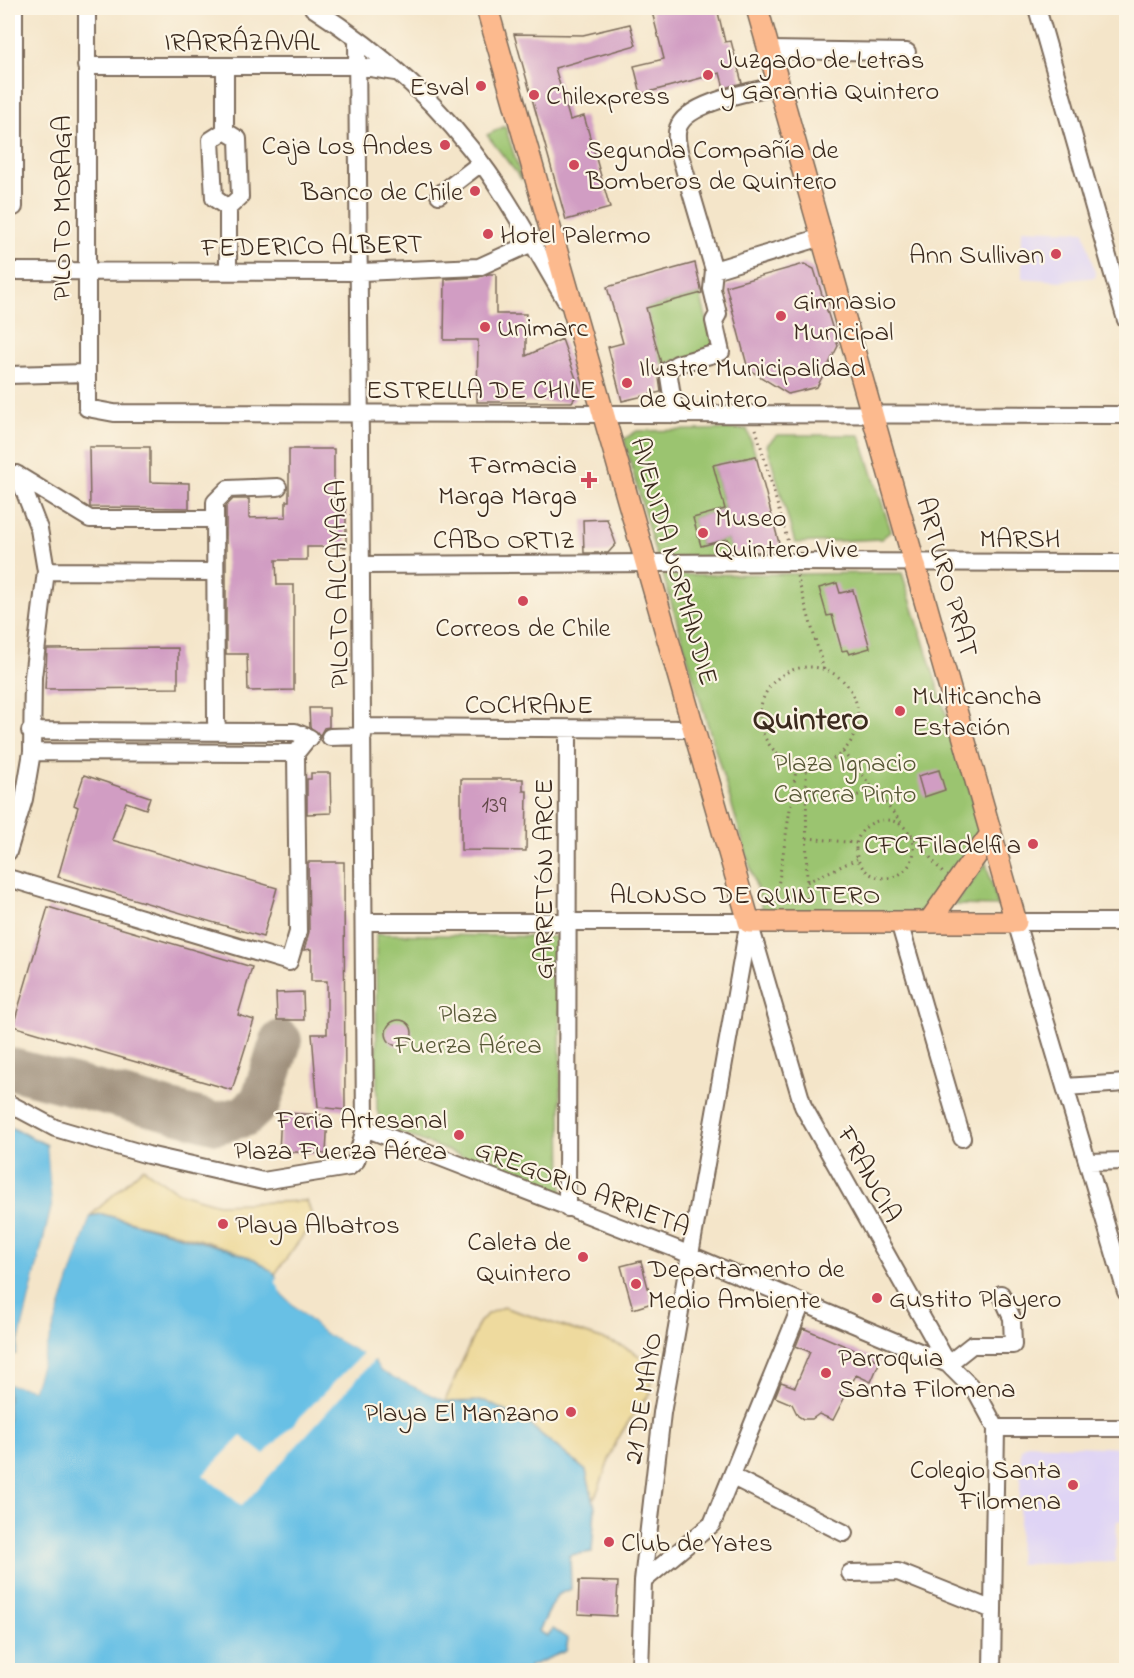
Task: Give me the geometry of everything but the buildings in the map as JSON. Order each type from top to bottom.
[{"type":"main road","name":"AVENIDA NORMANDIE","points":[[487,8],[749,922]]},
{"type":"main road","name":"ARTURO PRAT","points":[[757,8],[1016,922]]},
{"type":"main road","points":[[929,922],[991,834]]},
{"type":"main road","name":"ALONSO DE QUINTERO","points":[[749,922],[1016,922]]},
{"type":"street","points":[[14,8],[11,119],[14,207]]},
{"type":"street","name":"PILOTO MORAGA","points":[[87,8],[87,408]]},
{"type":"street","points":[[313,8],[398,72],[435,108],[482,163],[576,317]]},
{"type":"street","points":[[1037,8],[1126,320]]},
{"type":"street","name":"PILOTO ALCAYAGA","points":[[8,1103],[55,1128],[148,1155],[263,1181],[349,1167],[356,1161],[365,1128],[361,272],[357,39]]},
{"type":"street","points":[[769,50],[907,52]]},
{"type":"street","name":"IRARRÁZAVAL","points":[[86,66],[358,66],[398,72]]},
{"type":"street","points":[[225,66],[225,131]]},
{"type":"street","points":[[675,415],[668,370],[677,364],[721,352],[714,321],[718,315],[712,289],[714,270],[680,155],[676,139],[678,128],[683,119],[710,104],[779,85]]},
{"type":"street","points":[[225,131],[238,139],[240,197],[228,208],[228,271]]},
{"type":"street","points":[[225,131],[211,140],[214,198],[228,208]]},
{"type":"street","points":[[439,195],[482,163]]},
{"type":"street","points":[[714,270],[822,237]]},
{"type":"street","name":"FEDERICO ALBERT","points":[[8,272],[361,272],[479,267],[532,243]]},
{"type":"street","points":[[8,375],[87,373]]},
{"type":"street","name":"ESTRELLA DE CHILE","points":[[87,408],[114,412],[361,414],[1126,415]]},
{"type":"street","points":[[13,472],[90,519],[215,519]]},
{"type":"street","points":[[8,852],[24,799],[32,752],[30,731],[33,677],[46,571],[39,529],[13,472]]},
{"type":"street","points":[[218,732],[216,721],[216,502],[228,489],[278,487]]},
{"type":"street","name":"CABO ORTIZ","points":[[362,565],[793,562]]},
{"type":"street","name":"MARSH","points":[[793,562],[1126,563]]},
{"type":"street","points":[[46,571],[215,572]]},
{"type":"street","name":"COCHRANE","points":[[330,737],[364,732],[693,729]]},
{"type":"street","name":"GARRETÓN ARCE","points":[[567,1208],[568,730]]},
{"type":"street","points":[[8,878],[289,962],[298,932],[296,753],[309,738],[295,732],[30,731]]},
{"type":"street","points":[[32,752],[296,753]]},
{"type":"street","name":"ALONSO DE QUINTERO","points":[[364,922],[749,922]]},
{"type":"street","name":"21 DE MAYO","points":[[640,1671],[643,1581],[662,1413],[749,922]]},
{"type":"street","name":"FRANCIA","points":[[749,922],[803,1106],[948,1364],[977,1393],[996,1428]]},
{"type":"street","points":[[899,922],[962,1138]]},
{"type":"street","name":"ALONSO DE QUINTERO","points":[[1016,922],[1126,922]]},
{"type":"street","name":"ARTURO PRAT","points":[[1016,922],[1126,1292]]},
{"type":"street","points":[[1065,1087],[1126,1083]]},
{"type":"street","name":"GREGORIO ARRIETA","points":[[365,1128],[691,1257],[948,1364]]},
{"type":"street","points":[[1088,1162],[1126,1161]]},
{"type":"street","points":[[948,1364],[972,1345],[1013,1344],[1012,1318],[1001,1294]]},
{"type":"street","points":[[643,1581],[712,1524],[802,1303]]},
{"type":"street","points":[[992,1671],[996,1428],[1126,1428]]},
{"type":"street","points":[[733,1477],[844,1533]]},
{"type":"street","points":[[850,1573],[898,1572],[993,1610]]},
{"type":"path","points":[[752,415],[824,670]]},
{"type":"path","points":[[813,667],[824,670],[846,683],[857,704],[858,721],[854,737],[843,752],[828,761],[797,764],[781,757],[771,748],[762,733],[760,718],[762,702],[771,685],[784,674],[796,668],[813,667]]},
{"type":"path","points":[[843,752],[871,789],[954,886]]},
{"type":"path","points":[[773,922],[797,764]]},
{"type":"path","points":[[806,764],[807,922]]},
{"type":"path","points":[[792,792],[806,798],[835,801],[871,789]]},
{"type":"path","points":[[885,819],[904,825],[915,844],[914,858],[907,869],[895,877],[880,878],[865,871],[857,859],[856,843],[862,830],[873,822],[885,819]]},
{"type":"path","points":[[807,838],[856,843]]},
{"type":"path","points":[[807,883],[857,859]]},
{"type":"shaded area","name":"Ann Sullivan","points":[[1022,229],[1084,231],[1096,277],[1061,281],[1022,278]]},
{"type":"shaded area","name":"Colegio Santa Filomena","points":[[1027,1444],[1126,1448],[1126,1520],[1117,1521],[1115,1562],[1018,1564],[1021,1449]]},
{"type":"green space","points":[[505,126],[522,180],[487,135]]},
{"type":"green space","points":[[700,294],[715,350],[661,365],[646,308]]},
{"type":"green space","points":[[747,429],[756,456],[713,466],[725,509],[693,518],[701,546],[728,539],[733,555],[657,559],[624,439],[637,431]]},
{"type":"green space","points":[[777,435],[860,435],[891,531],[881,539],[795,543],[767,445]]},
{"type":"green space","name":"Plaza Ignacio Carrera Pinto","points":[[902,573],[983,832],[930,912],[764,913],[663,575]]},
{"type":"green space","points":[[986,863],[998,906],[954,905]]},
{"type":"green space","name":"Plaza Fuerza Aérea","points":[[376,934],[559,937],[562,1194],[393,1130],[381,1122],[377,1110]]},
{"type":"sand","name":"Playa Albatros","points":[[143,1168],[177,1192],[218,1204],[307,1201],[312,1216],[305,1233],[275,1274],[236,1253],[192,1237],[102,1214],[90,1216]]},
{"type":"sand","name":"Playa El Manzano","points":[[503,1307],[617,1344],[634,1352],[650,1365],[651,1392],[618,1440],[593,1500],[586,1471],[526,1422],[445,1401],[479,1323],[487,1314]]},
{"type":"water","points":[[8,1126],[47,1145],[52,1205],[16,1355],[8,1354]]},
{"type":"water","points":[[102,1214],[227,1249],[256,1260],[275,1274],[283,1295],[323,1332],[374,1360],[381,1371],[447,1402],[485,1401],[526,1422],[586,1471],[595,1507],[592,1552],[570,1555],[571,1589],[557,1595],[539,1631],[547,1636],[553,1629],[568,1639],[566,1651],[530,1666],[529,1670],[8,1670],[8,1384],[33,1389],[90,1216]]},
{"type":"pier","points":[[47,1145],[50,1146],[55,1206],[18,1356],[8,1357],[8,1354],[16,1355],[52,1206]]},
{"type":"pier","points":[[91,1213],[33,1389],[8,1384],[8,1381],[31,1386],[87,1215]]},
{"type":"pier","points":[[277,1272],[286,1294],[325,1329],[376,1357],[383,1368],[446,1399],[445,1401],[381,1371],[374,1360],[242,1506],[203,1475],[241,1436],[264,1454],[362,1354],[323,1332],[283,1295],[276,1283]]},
{"type":"taxiway","points":[[8,1068],[217,1123],[245,1116],[261,1101],[281,1041]]},
{"type":"place","name":"Juzgado de Letras y Garantia Quintero","points":[[708,75]]},
{"type":"place","name":"Esval","points":[[481,86]]},
{"type":"place","name":"Chilexpress","points":[[534,95]]},
{"type":"place","name":"Caja Los Andes","points":[[445,145]]},
{"type":"place","name":"Segunda Compañía de Bomberos de Quintero","points":[[574,165]]},
{"type":"place","name":"Banco de Chile","points":[[475,191]]},
{"type":"place","name":"Hotel Palermo","points":[[488,234]]},
{"type":"place","name":"Ann Sullivan","points":[[1056,254]]},
{"type":"place","name":"Gimnasio Municipal","points":[[781,316]]},
{"type":"place","name":"Unimarc","points":[[485,327]]},
{"type":"place","name":"Ilustre Municipalidad de Quintero","points":[[627,383]]},
{"type":"place","name":"Farmacia Marga Marga","points":[[589,480]]},
{"type":"place","name":"Museo Quintero Vive","points":[[703,533]]},
{"type":"place","name":"Correos de Chile","points":[[523,601]]},
{"type":"place","name":"Multicancha Estación","points":[[900,711]]},
{"type":"place","name":"CFC Filadelfia","points":[[1033,844]]},
{"type":"place","name":"Feria Artesanal Plaza Fuerza Aérea","points":[[459,1135]]},
{"type":"place","name":"Playa Albatros","points":[[223,1224]]},
{"type":"place","name":"Caleta de Quintero","points":[[583,1257]]},
{"type":"place","name":"Departamento de Medio Ambiente","points":[[636,1284]]},
{"type":"place","name":"Gustito Playero","points":[[877,1298]]},
{"type":"place","name":"Parroquia Santa Filomena","points":[[826,1373]]},
{"type":"place","name":"Playa El Manzano","points":[[571,1412]]},
{"type":"place","name":"Colegio Santa Filomena","points":[[1073,1485]]},
{"type":"place","name":"Club de Yates","points":[[609,1542]]},
{"type":"district","name":"Quintero","points":[[811,717]]}]
